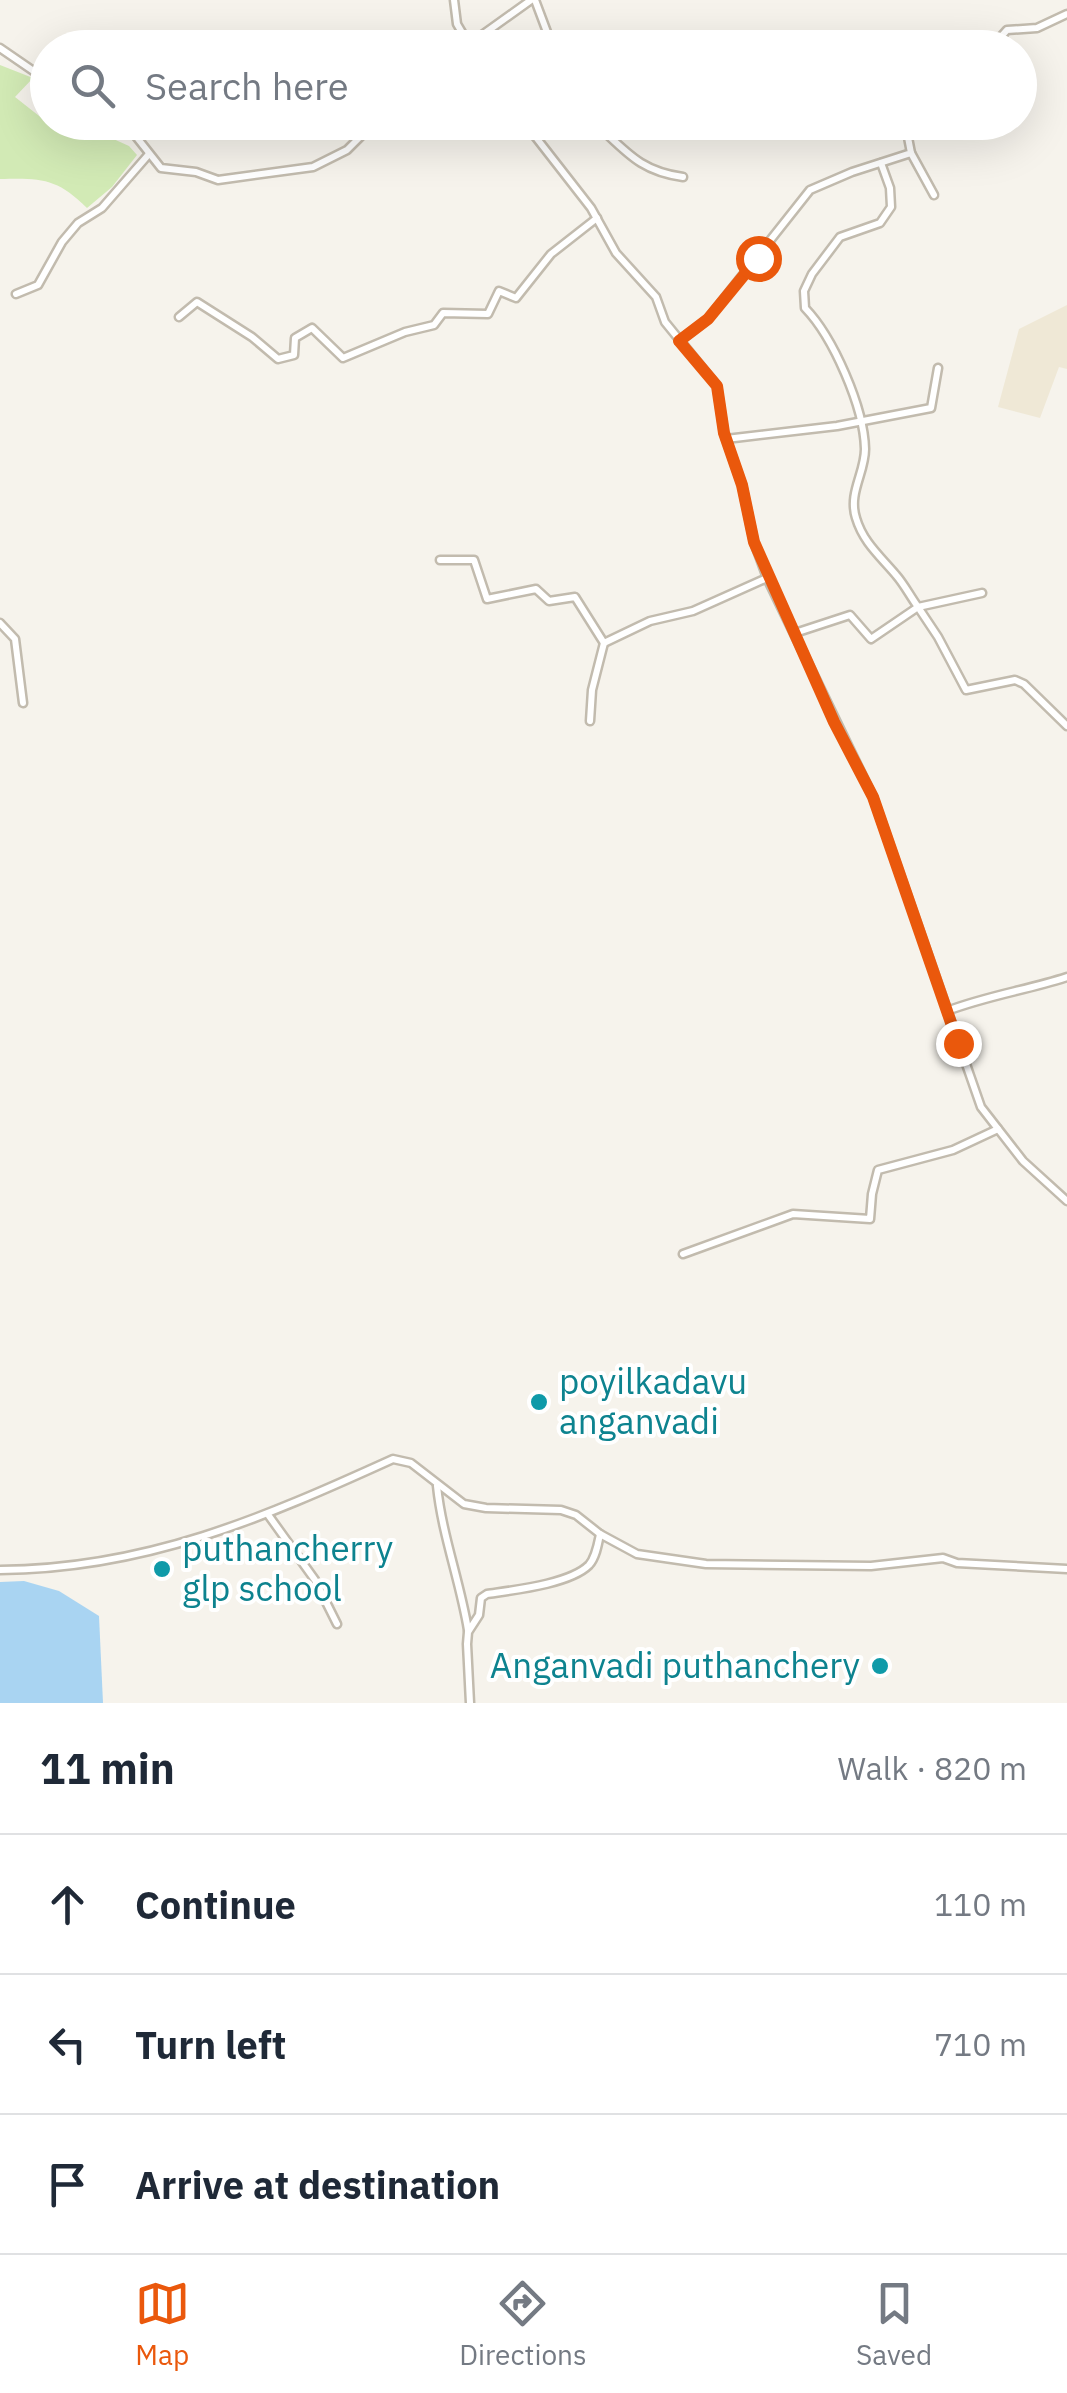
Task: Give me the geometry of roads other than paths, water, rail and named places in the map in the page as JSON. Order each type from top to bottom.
[{"type":"street","points":[[454,0],[460,30]]},
{"type":"street","points":[[491,30],[533,0],[546,30]]},
{"type":"street","points":[[1007,30],[1038,28],[1067,14]]},
{"type":"street","points":[[0,48],[30,69]]},
{"type":"street","points":[[138,140],[161,168],[196,172],[218,180],[313,167],[348,150],[358,140]]},
{"type":"street","points":[[538,140],[597,218],[616,253],[656,297],[665,322],[717,386],[726,439],[767,578],[873,797],[981,1106],[1023,1162],[1067,1201]]},
{"type":"street","points":[[614,140],[656,174],[683,176]]},
{"type":"street","points":[[909,140],[912,154],[934,194]]},
{"type":"street","points":[[16,294],[38,285],[62,242],[78,223],[102,208],[149,154]]},
{"type":"street","points":[[679,341],[708,319],[810,190],[912,154]]},
{"type":"street","points":[[881,163],[892,206],[880,224],[840,237],[804,291],[805,308],[832,345],[865,447],[853,501],[856,518],[868,544],[899,579],[938,637],[966,690],[1015,680],[1067,726]]},
{"type":"street","points":[[179,317],[196,302],[252,337],[278,359],[294,355],[295,338],[312,328],[343,358],[404,332],[434,325],[443,313],[488,314],[499,292],[516,298],[551,254],[597,218]]},
{"type":"street","points":[[726,439],[859,422],[931,408],[938,368]]},
{"type":"street","points":[[440,560],[474,560],[486,599],[536,589],[549,601],[575,597],[604,642],[592,690],[590,721]]},
{"type":"street","points":[[604,642],[650,621],[693,611],[767,578]]},
{"type":"street","points":[[794,633],[850,614],[871,639],[918,607],[982,593]]},
{"type":"street","points":[[0,623],[15,639],[23,703]]},
{"type":"street","points":[[947,1011],[984,997],[1008,995],[1067,977]]},
{"type":"street","points":[[683,1254],[793,1214],[870,1219],[878,1170],[952,1150],[998,1129]]},
{"type":"street","points":[[0,1570],[52,1570],[187,1543],[269,1516],[393,1459],[411,1462],[464,1504],[561,1510],[576,1515],[600,1534],[637,1554],[706,1564],[872,1566],[943,1558],[958,1563],[1067,1569]]},
{"type":"street","points":[[437,1485],[440,1516],[464,1602],[470,1703]]},
{"type":"street","points":[[269,1516],[315,1580],[338,1624]]},
{"type":"street","points":[[468,1632],[479,1615],[481,1598],[552,1582],[586,1568],[593,1560],[600,1534]]},
{"type":"water","points":[[24,1581],[59,1591],[99,1616],[103,1703],[0,1703],[0,1582]]},
{"type":"place","name":"poyilkadavu anganvadi","points":[[539,1402]]},
{"type":"place","name":"puthancherry glp school","points":[[162,1569]]},
{"type":"place","name":"Anganvadi puthanchery","points":[[880,1666]]}]
